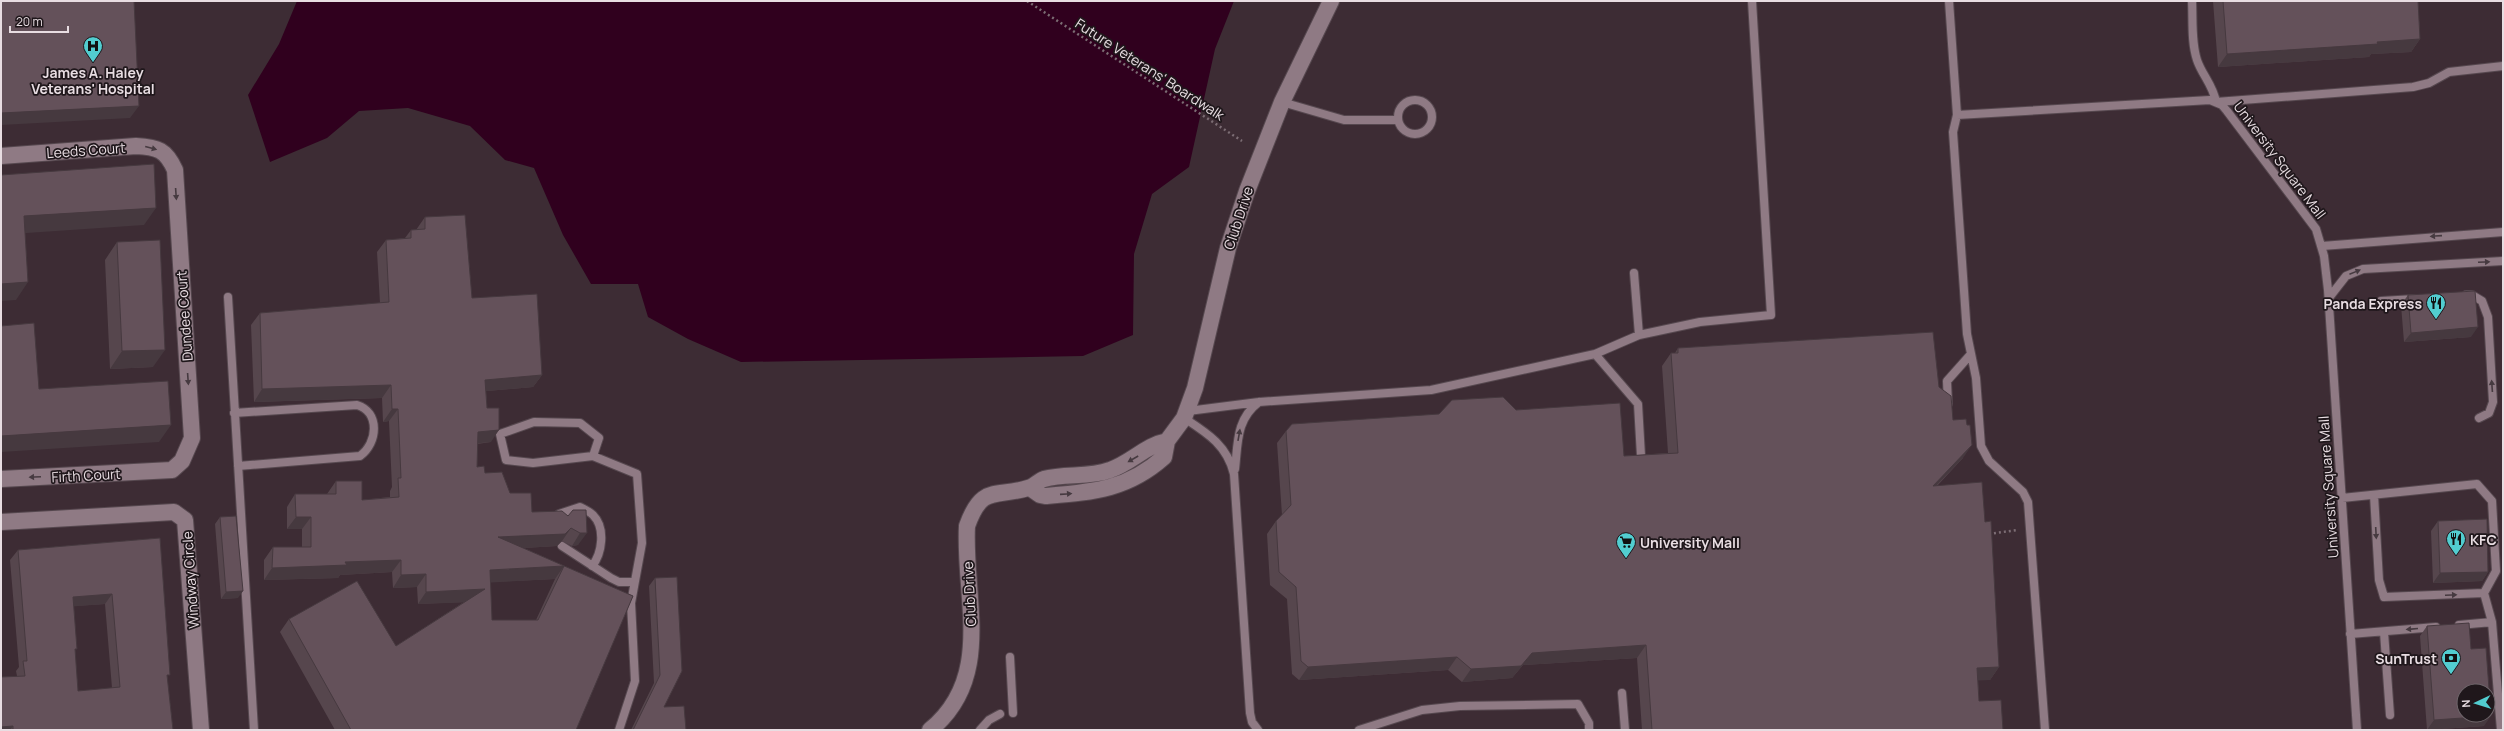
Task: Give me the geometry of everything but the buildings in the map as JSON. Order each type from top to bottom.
[{"type":"street","name":"Club Drive","points":[[930,730],[954,705],[962,690],[970,660],[971,622],[966,537],[971,513],[988,495],[1030,488],[1040,495],[1046,496],[1096,492],[1121,485],[1146,472],[1164,457],[1167,442],[1186,414],[1196,388],[1228,248],[1246,191],[1282,102],[1331,1]]},
{"type":"street","name":"Leeds Court","points":[[1,156],[136,146],[153,147],[168,156]]},
{"type":"street","name":"Dundee Court","points":[[168,156],[175,170],[192,438],[182,461],[172,470]]},
{"type":"street","name":"Firth Court","points":[[1,479],[172,470]]},
{"type":"street","name":"Windway Circle","points":[[1,522],[174,512],[186,520],[201,730]]},
{"type":"lane","points":[[1186,414],[1259,402],[1431,390],[1595,354],[1639,336],[1700,322],[1771,315],[1752,1]]},
{"type":"lane","points":[[1949,1],[1957,115],[1953,126],[1954,156],[1967,334],[1976,378],[1983,452],[1989,461],[2023,492],[2028,502],[2045,730]]},
{"type":"lane","points":[[2192,1],[2195,53],[2211,83],[2216,102],[2418,86],[2429,83],[2449,72],[2503,66]]},
{"type":"lane","points":[[1413,99],[1424,102],[1431,111],[1431,122],[1429,127],[1419,134],[1414,134],[1403,130],[1398,120],[1399,109],[1407,101],[1413,99]]},
{"type":"lane","name":"University Square Mall","points":[[1957,115],[2203,100],[2216,102],[2227,111],[2312,221],[2322,246],[2328,299],[2357,730]]},
{"type":"lane","points":[[1282,102],[1344,120],[1398,120]]},
{"type":"lane","points":[[2322,246],[2503,232]]},
{"type":"lane","points":[[2328,299],[2346,276],[2363,269],[2503,261]]},
{"type":"lane","points":[[1634,273],[1639,336]]},
{"type":"lane","points":[[2459,296],[2478,297],[2482,301],[2487,311],[2493,402],[2489,413],[2479,418]]},
{"type":"lane","points":[[228,297],[254,730]]},
{"type":"lane","points":[[2381,301],[2428,298]]},
{"type":"lane","points":[[1595,354],[1638,404],[1641,456]]},
{"type":"lane","points":[[1948,414],[1947,381],[1970,354]]},
{"type":"lane","points":[[1234,474],[1240,431],[1247,411],[1259,402]]},
{"type":"lane","points":[[234,413],[356,405],[362,407],[369,413],[374,426],[374,441],[368,451],[360,456],[238,466]]},
{"type":"lane","points":[[1186,414],[1218,442],[1231,462],[1234,474],[1250,713],[1252,722],[1258,730]]},
{"type":"lane","points":[[593,456],[599,438],[580,423],[534,422],[500,434],[506,460],[533,464],[593,456],[637,474],[642,544],[630,603],[635,681],[619,730]]},
{"type":"lane","points":[[2342,498],[2477,484],[2492,501],[2496,571],[2484,593],[2492,622],[2502,730]]},
{"type":"lane","points":[[2374,494],[2379,580],[2384,598],[2484,593]]},
{"type":"lane","points":[[559,523],[559,514],[580,507],[594,515],[602,535],[599,557],[592,566]]},
{"type":"lane","points":[[562,546],[619,582],[634,582]]},
{"type":"lane","points":[[2350,634],[2492,622]]},
{"type":"lane","points":[[2384,632],[2390,715]]},
{"type":"lane","points":[[1010,658],[1013,713]]},
{"type":"lane","points":[[1622,693],[1625,730]]},
{"type":"lane","points":[[1359,730],[1422,710],[1445,707],[1578,704],[1589,723],[1589,730]]},
{"type":"lane","points":[[980,730],[989,720],[1000,714]]},
{"type":"path","name":"Future Veterans' Boardwalk","points":[[1027,1],[1242,141]]},
{"type":"path","points":[[1984,534],[2030,528]]},
{"type":"shaded area","points":[[297,1],[1234,1],[1215,49],[1189,167],[1152,194],[1134,254],[1133,335],[1083,356],[741,362],[688,339],[648,317],[638,284],[591,284],[563,235],[534,168],[505,160],[470,126],[408,108],[359,111],[327,138],[270,162],[248,95],[279,44]]},
{"type":"place","name":"James A. Haley Veterans' Hospital","points":[[93,63]]},
{"type":"place","name":"Panda Express","points":[[2436,320]]},
{"type":"place","name":"KFC","points":[[2456,556]]},
{"type":"place","name":"University Mall","points":[[1626,559]]},
{"type":"place","name":"SunTrust","points":[[2451,675]]}]
